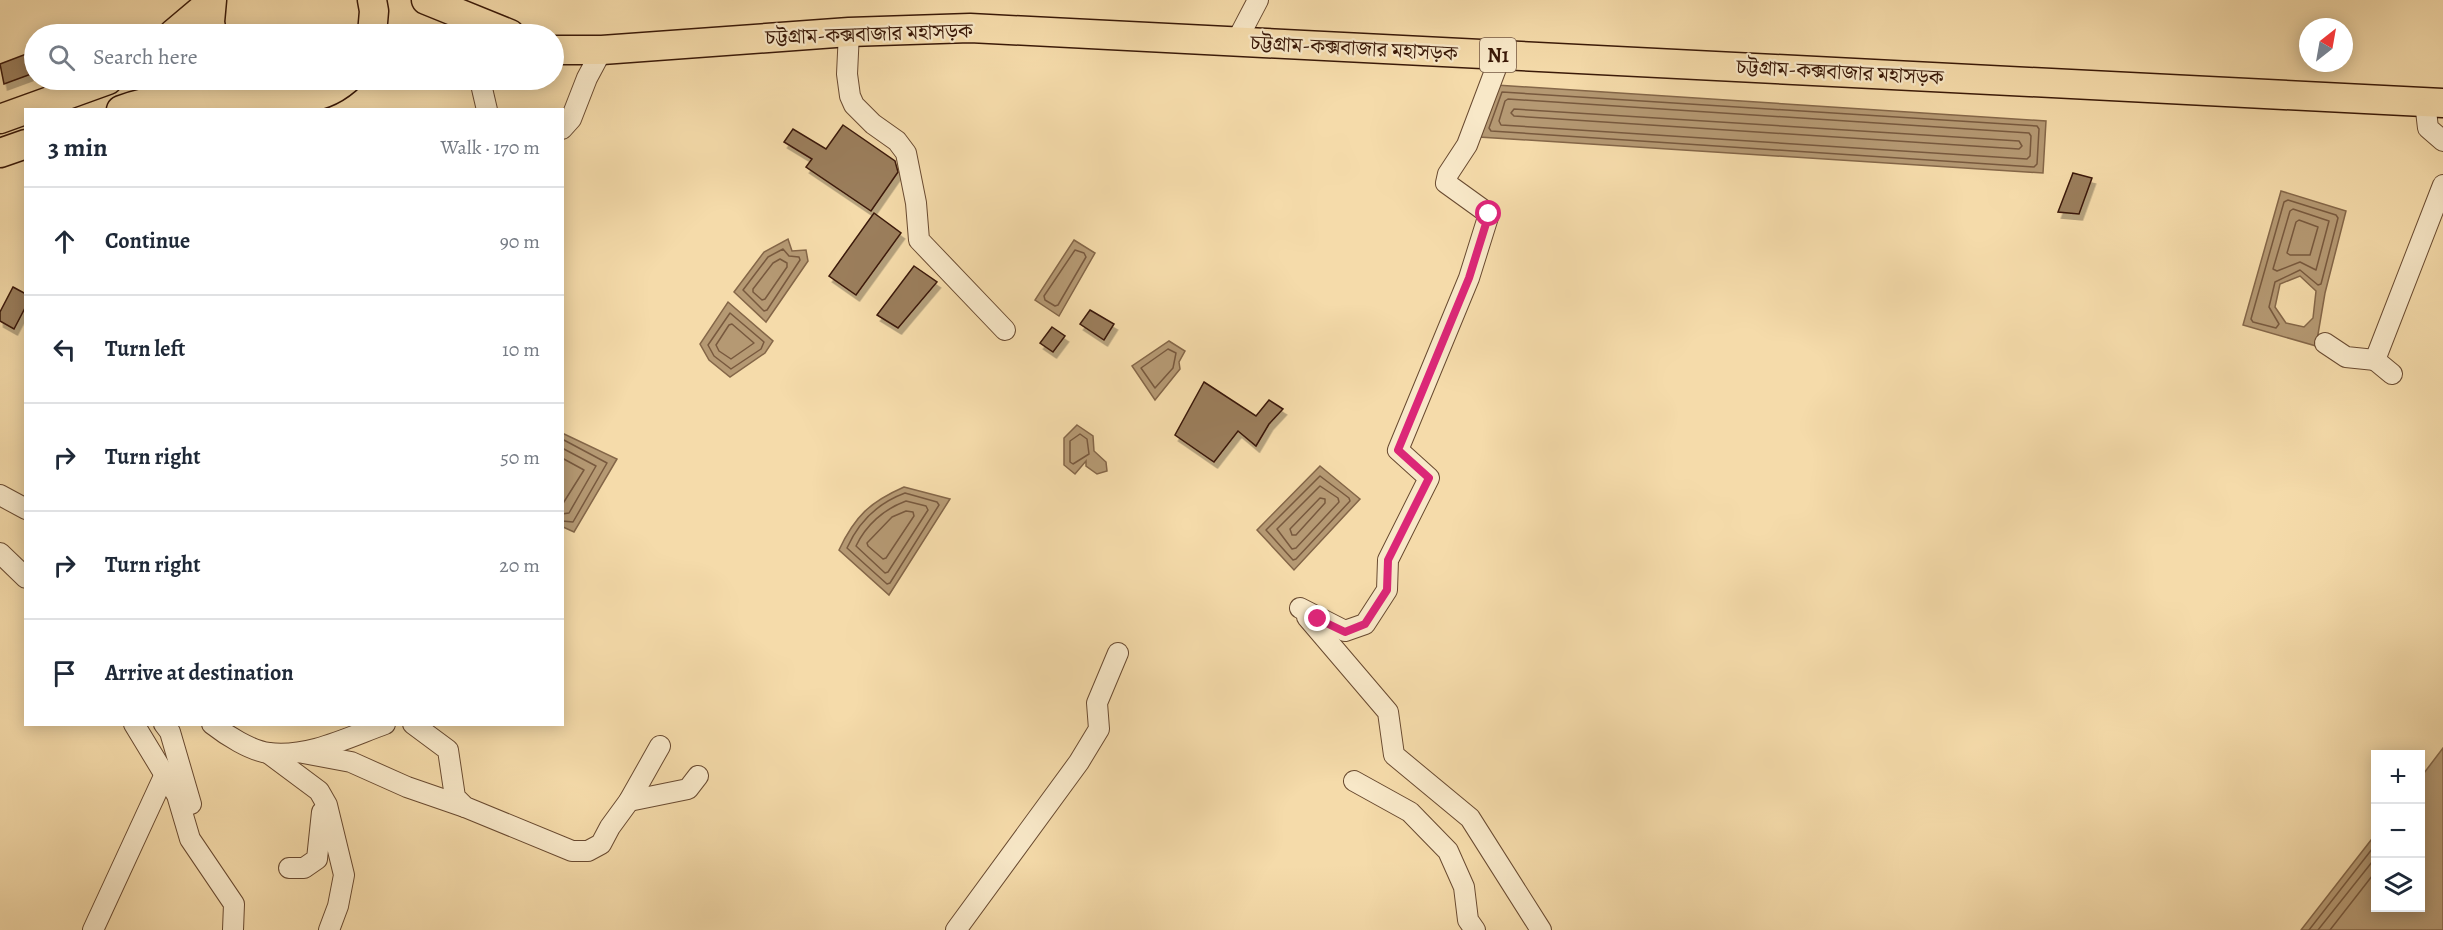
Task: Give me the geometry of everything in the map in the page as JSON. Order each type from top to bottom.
[{"type":"highway","points":[[372,0],[373,24]]},
{"type":"highway","points":[[426,0],[485,24]]},
{"type":"highway","points":[[185,24],[212,1]]},
{"type":"highway","points":[[210,24],[212,1]]},
{"type":"highway","name":"চট্টগ্রাম-কক্সবাজার মহাসড়ক","points":[[564,50],[602,50],[849,32],[970,28],[2434,103]]},
{"type":"highway","points":[[28,108],[80,90]]},
{"type":"highway","points":[[257,90],[280,98],[297,99],[331,90]]},
{"type":"highway","points":[[126,108],[139,103],[196,97],[264,94]]},
{"type":"highway","points":[[0,118],[24,110]]},
{"type":"highway","points":[[0,153],[24,145]]},
{"type":"street","points":[[1236,42],[1258,0]]},
{"type":"street","points":[[849,32],[847,74],[850,96],[854,105],[873,124],[897,141],[906,153],[916,203],[919,240],[1005,330]]},
{"type":"street","points":[[564,127],[571,119],[587,78],[602,50]]},
{"type":"street","points":[[1500,55],[1467,145],[1448,174],[1446,183],[1489,214],[1465,289],[1398,450],[1429,478],[1388,560],[1387,590],[1365,624],[1345,632],[1300,608],[1388,712],[1394,755],[1470,819],[1541,930]]},
{"type":"street","points":[[482,90],[487,108]]},
{"type":"street","points":[[2434,103],[2428,128],[2443,141]]},
{"type":"street","points":[[2375,360],[2443,185]]},
{"type":"street","points":[[2325,343],[2346,357],[2375,360],[2392,374]]},
{"type":"street","points":[[0,495],[24,508]]},
{"type":"street","points":[[0,553],[24,576]]},
{"type":"street","points":[[956,930],[1079,762],[1099,729],[1097,703],[1118,653]]},
{"type":"street","points":[[135,726],[177,795],[190,839],[234,904],[233,930]]},
{"type":"street","points":[[166,726],[170,732],[198,827],[225,890]]},
{"type":"street","points":[[215,726],[228,736],[267,753],[319,791],[327,805],[344,875],[338,906],[329,930]]},
{"type":"street","points":[[301,753],[379,726]]},
{"type":"street","points":[[416,726],[448,750],[455,797],[465,807]]},
{"type":"street","points":[[267,753],[301,753],[351,762],[572,851],[588,850],[601,844],[629,801],[660,746]]},
{"type":"street","points":[[93,930],[165,774]]},
{"type":"street","points":[[629,801],[688,789],[698,776]]},
{"type":"street","points":[[1354,781],[1410,812],[1448,852],[1464,887],[1468,920],[1474,930]]},
{"type":"street","points":[[289,868],[304,868],[317,859],[322,797]]},
{"type":"water","points":[[1496,85],[2046,121],[2043,173],[1479,137]]},
{"type":"water","points":[[2281,191],[2346,211],[2325,293],[2316,346],[2243,325]],"holes":[[[2300,276],[2316,291],[2313,318],[2304,327],[2286,323],[2275,307],[2280,284]]]},
{"type":"water","points":[[788,239],[792,251],[806,250],[808,261],[766,322],[734,292],[764,252]]},
{"type":"water","points":[[1074,240],[1095,253],[1059,316],[1035,300]]},
{"type":"water","points":[[728,302],[773,341],[765,353],[730,377],[709,360],[700,344]]},
{"type":"water","points":[[1169,341],[1185,351],[1179,362],[1180,369],[1155,400],[1132,366]]},
{"type":"water","points":[[1077,425],[1093,436],[1094,451],[1106,462],[1107,471],[1097,474],[1086,466],[1086,461],[1075,474],[1064,465],[1064,438]]},
{"type":"water","points":[[564,434],[617,459],[574,532],[564,527]]},
{"type":"water","points":[[1320,466],[1360,499],[1294,570],[1257,530]]},
{"type":"water","points":[[904,487],[950,499],[889,595],[839,550],[851,528],[865,511],[882,498]]},
{"type":"water","points":[[2443,748],[2443,930],[2301,930],[2371,840],[2371,912],[2425,912],[2425,772]]},
{"type":"building","points":[[24,55],[24,77],[4,84],[0,64]]},
{"type":"building","points":[[843,125],[895,161],[898,172],[871,211],[806,167],[812,159],[784,142],[793,129],[826,149]]},
{"type":"building","points":[[2073,173],[2092,178],[2079,214],[2058,212]]},
{"type":"building","points":[[874,213],[901,233],[856,295],[829,276]]},
{"type":"building","points":[[914,266],[937,282],[898,328],[877,315]]},
{"type":"building","points":[[13,287],[24,293],[24,310],[14,329],[0,321],[0,312]]},
{"type":"building","points":[[1090,310],[1114,324],[1104,340],[1080,324]]},
{"type":"building","points":[[1052,327],[1065,336],[1053,352],[1040,343]]},
{"type":"building","points":[[1204,382],[1256,416],[1269,400],[1283,409],[1269,424],[1256,446],[1238,431],[1214,462],[1175,435]]},
{"type":"route","points":[[1318,619],[1345,632],[1365,624],[1387,590],[1388,560],[1429,478],[1398,450],[1445,341],[1469,278],[1489,214]]}]
